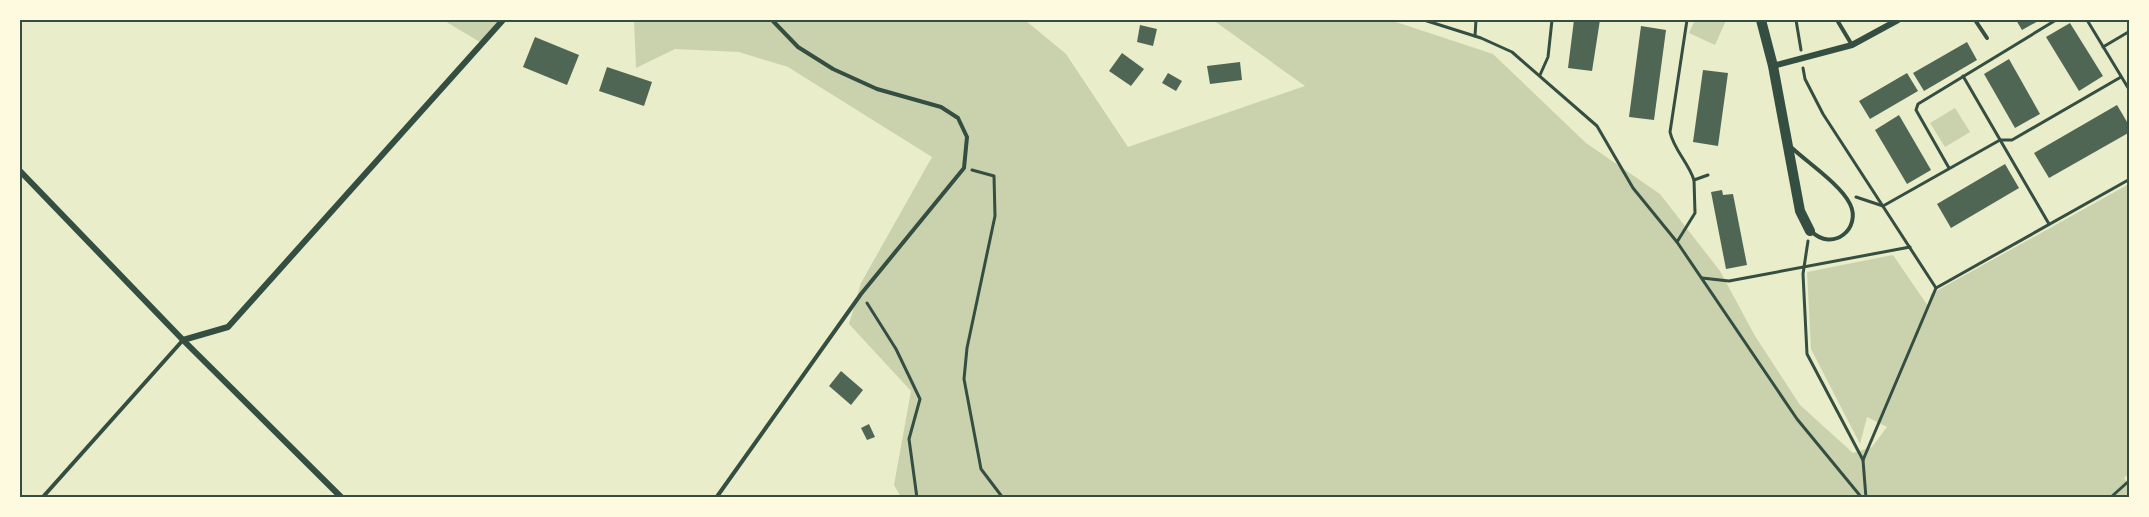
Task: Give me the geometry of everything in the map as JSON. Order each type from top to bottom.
[{"type":"street","points":[[183,340],[228,327],[502,20]]},
{"type":"street","points":[[1761,20],[1773,66],[1800,212],[1810,231]]},
{"type":"street","points":[[1773,66],[1852,45],[1898,20]]},
{"type":"street","points":[[20,171],[183,340],[342,498]]},
{"type":"lane","points":[[716,498],[861,294],[964,168],[967,137],[958,118],[940,107],[877,89],[833,69],[798,47],[772,20]]},
{"type":"lane","points":[[1837,20],[1852,45]]},
{"type":"lane","points":[[1975,20],[1987,38]]},
{"type":"lane","points":[[1786,143],[1841,192],[1850,204],[1852,212],[1842,236],[1828,242],[1818,238],[1810,231]]},
{"type":"lane","points":[[42,498],[183,340]]},
{"type":"path","points":[[1424,20],[1475,36],[1512,52],[1596,126],[1633,188],[1677,242],[1797,419],[1864,498]]},
{"type":"path","points":[[1475,36],[1476,20]]},
{"type":"path","points":[[1540,75],[1548,57],[1552,20]]},
{"type":"path","points":[[1677,242],[1695,213],[1694,180],[1690,168],[1672,143],[1670,132],[1687,20]]},
{"type":"path","points":[[1796,20],[1800,27],[1805,79],[1823,114],[1936,288]]},
{"type":"path","points":[[1949,169],[1916,110],[1918,104],[2056,20]]},
{"type":"path","points":[[2087,20],[2130,91]]},
{"type":"path","points":[[2103,46],[2130,31]]},
{"type":"path","points":[[1963,76],[2049,224]]},
{"type":"path","points":[[1841,192],[1883,206],[2000,140],[2012,140],[2121,77]]},
{"type":"path","points":[[964,168],[994,176],[995,216],[967,348],[964,379],[981,469],[1003,498]]},
{"type":"path","points":[[1694,180],[1708,175]]},
{"type":"path","points":[[1864,498],[1863,460],[1936,288],[2130,179]]},
{"type":"path","points":[[1810,231],[1803,265],[1807,354],[1863,460]]},
{"type":"path","points":[[1701,278],[1729,281],[1910,246]]},
{"type":"path","points":[[861,294],[896,349],[920,399],[909,439],[916,498]]},
{"type":"path","points":[[2110,498],[2130,480]]},
{"type":"green space","points":[[443,20],[499,20],[480,42]]},
{"type":"green space","points":[[634,20],[1025,20],[1066,54],[1128,147],[1305,86],[1213,20],[1390,20],[1493,54],[1586,143],[1660,194],[1720,271],[1755,336],[1800,405],[1853,453],[1872,447],[1887,427],[1867,417],[1860,444],[1811,349],[1807,272],[1893,255],[1928,306],[1931,294],[2129,184],[2130,473],[2124,478],[2129,485],[2129,497],[901,497],[894,485],[911,391],[849,324],[861,283],[932,157],[788,67],[739,52],[675,49],[636,68]]},
{"type":"green space","points":[[1695,20],[1726,20],[1715,45],[1689,33]]},
{"type":"green space","points":[[1955,108],[1970,132],[1945,147],[1930,123]]},
{"type":"building","points":[[1574,20],[1600,20],[1592,71],[1568,68]]},
{"type":"building","points":[[2016,20],[2040,20],[2022,30]]},
{"type":"building","points":[[2070,23],[2103,76],[2079,91],[2046,37]]},
{"type":"building","points":[[1140,25],[1157,29],[1153,46],[1137,42]]},
{"type":"building","points":[[1641,26],[1666,30],[1654,120],[1629,117]]},
{"type":"building","points":[[535,37],[579,55],[567,85],[523,67]]},
{"type":"building","points":[[1967,42],[1977,60],[1924,91],[1913,73]]},
{"type":"building","points":[[1122,53],[1144,69],[1131,86],[1109,71]]},
{"type":"building","points":[[2009,59],[2040,114],[2015,128],[1984,74]]},
{"type":"building","points":[[1240,62],[1242,80],[1210,84],[1207,66]]},
{"type":"building","points":[[607,67],[652,82],[644,106],[599,91]]},
{"type":"building","points":[[1703,70],[1728,73],[1718,146],[1693,142]]},
{"type":"building","points":[[1168,73],[1182,81],[1176,91],[1162,83]]},
{"type":"building","points":[[1907,73],[1918,91],[1870,119],[1859,101]]},
{"type":"building","points":[[2117,105],[2130,127],[2130,132],[2049,178],[2034,153]]},
{"type":"building","points":[[1899,115],[1931,170],[1907,184],[1875,130]]},
{"type":"building","points":[[2005,164],[2019,188],[1951,228],[1937,204]]},
{"type":"building","points":[[1722,190],[1723,195],[1733,194],[1747,265],[1726,269],[1711,192]]},
{"type":"building","points":[[841,371],[863,390],[851,405],[829,386]]},
{"type":"building","points":[[869,424],[875,437],[867,440],[861,428]]}]
